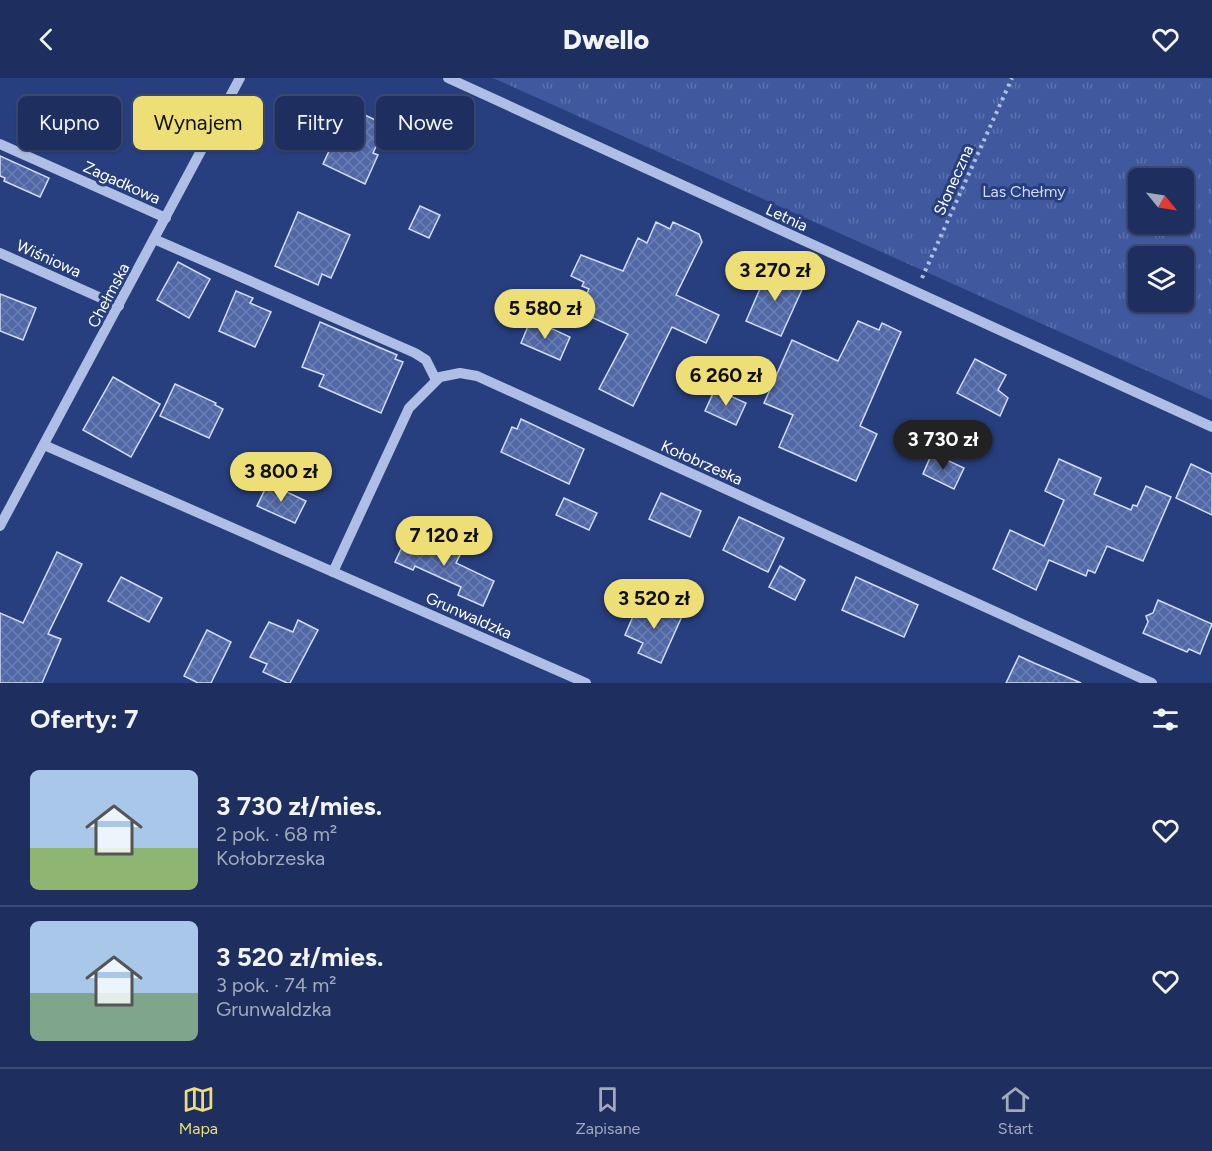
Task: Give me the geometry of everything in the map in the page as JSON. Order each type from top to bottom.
[{"type":"street","name":"Chełmska","points":[[0,526],[240,78]]},
{"type":"street","name":"Letnia","points":[[447,78],[1212,428]]},
{"type":"street","name":"Zagadkowa","points":[[0,144],[166,218]]},
{"type":"street","points":[[154,239],[415,353],[426,360],[436,380],[410,408],[333,572]]},
{"type":"street","name":"Wiśniowa","points":[[0,253],[119,306]]},
{"type":"street","name":"Kołobrzeska","points":[[436,380],[460,373],[477,376],[1152,683]]},
{"type":"street","name":"Grunwaldzka","points":[[44,445],[586,683]]},
{"type":"path","name":"Słoneczna","points":[[915,293],[1012,78]]},
{"type":"green space","name":"Las Chełmy","points":[[493,78],[1212,78],[1212,400]]},
{"type":"building","points":[[364,115],[376,120],[376,147],[373,153],[378,155],[365,184],[323,164],[330,150],[364,150]]},
{"type":"building","points":[[0,156],[49,178],[40,197],[4,181],[5,178],[0,176]]},
{"type":"building","points":[[420,206],[440,215],[429,238],[409,229]]},
{"type":"building","points":[[298,212],[350,235],[331,278],[322,274],[318,285],[275,266]]},
{"type":"building","points":[[656,222],[670,229],[673,222],[699,234],[702,242],[676,295],[719,315],[706,343],[672,327],[633,406],[599,389],[628,334],[578,311],[589,289],[582,286],[584,282],[571,276],[581,255],[623,271],[638,238],[647,243]]},
{"type":"building","points":[[178,262],[210,279],[189,318],[157,300]]},
{"type":"building","points":[[769,268],[805,283],[781,336],[746,321]]},
{"type":"building","points":[[236,291],[253,298],[250,303],[271,312],[255,347],[219,331]]},
{"type":"building","points":[[0,294],[36,308],[23,340],[0,331]]},
{"type":"building","points":[[531,319],[570,337],[560,360],[521,343]]},
{"type":"building","points":[[858,321],[879,330],[882,323],[901,332],[860,426],[877,434],[856,481],[779,447],[793,415],[764,403],[792,340],[838,361]]},
{"type":"building","points":[[320,322],[397,355],[395,359],[403,362],[381,413],[319,386],[324,375],[302,367]]},
{"type":"building","points":[[975,359],[1006,375],[998,390],[1008,398],[1000,416],[957,393]]},
{"type":"building","points":[[113,377],[160,404],[131,457],[83,430]]},
{"type":"building","points":[[175,384],[216,403],[215,405],[223,409],[209,438],[160,416]]},
{"type":"building","points":[[715,389],[746,403],[736,425],[705,411]]},
{"type":"building","points":[[521,419],[584,449],[569,484],[501,452],[512,427],[517,429]]},
{"type":"building","points":[[932,453],[964,468],[954,489],[923,474]]},
{"type":"building","points":[[1059,459],[1101,478],[1094,494],[1131,510],[1133,505],[1137,506],[1146,486],[1171,497],[1143,561],[1107,546],[1095,573],[1088,570],[1086,576],[1049,560],[1036,590],[993,569],[1010,530],[1044,546],[1064,500],[1045,491]]},
{"type":"building","points":[[1191,464],[1212,474],[1212,515],[1176,498]]},
{"type":"building","points":[[268,483],[306,501],[295,523],[257,506]]},
{"type":"building","points":[[661,493],[701,511],[690,537],[649,519]]},
{"type":"building","points":[[564,498],[597,513],[589,530],[556,515]]},
{"type":"building","points":[[739,517],[784,538],[768,572],[723,550]]},
{"type":"building","points":[[409,532],[460,555],[456,563],[494,581],[483,606],[458,595],[461,587],[415,566],[413,570],[395,562]]},
{"type":"building","points":[[57,552],[82,564],[48,634],[61,639],[42,683],[0,683],[0,613],[23,623]]},
{"type":"building","points":[[780,566],[805,580],[795,600],[769,587]]},
{"type":"building","points":[[121,577],[162,598],[149,622],[108,601]]},
{"type":"building","points":[[856,577],[918,605],[904,637],[842,610]]},
{"type":"building","points":[[653,600],[683,614],[661,663],[638,653],[643,643],[625,635],[637,607],[648,611]]},
{"type":"building","points":[[1158,600],[1212,624],[1200,654],[1189,649],[1187,652],[1143,633],[1148,622],[1146,616],[1153,613]]},
{"type":"building","points":[[298,620],[318,630],[290,683],[287,683],[263,672],[267,664],[250,657],[269,622],[293,632]]},
{"type":"building","points":[[207,630],[231,642],[211,683],[198,683],[184,676]]},
{"type":"building","points":[[1019,656],[1034,663],[1081,683],[1006,683]]}]
